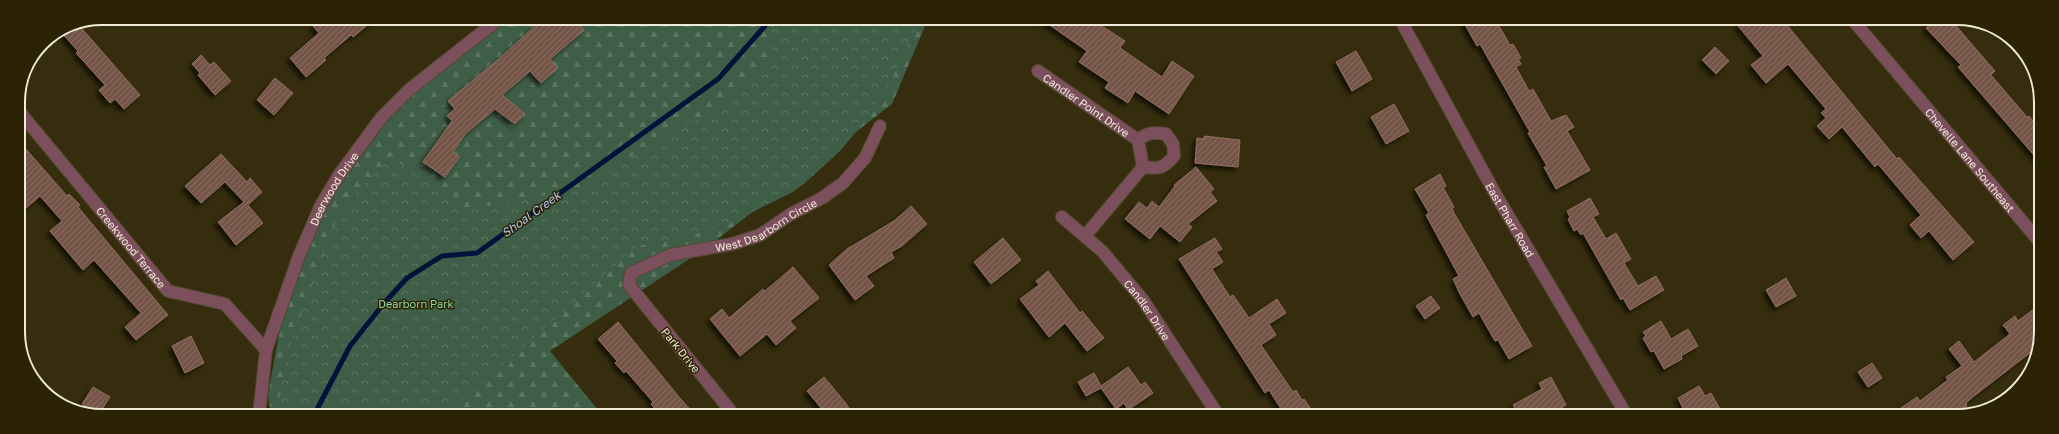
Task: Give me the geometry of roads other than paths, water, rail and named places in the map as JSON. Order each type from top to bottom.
[{"type":"street","name":"Deerwood Drive","points":[[260,409],[266,350],[299,256],[321,205],[339,174],[381,118],[410,89],[491,25]]},
{"type":"street","name":"East Pharr Road","points":[[1403,25],[1496,195],[1623,409]]},
{"type":"street","name":"Chevelle Lane Southeast","points":[[1856,25],[2034,235]]},
{"type":"street","name":"Candler Point Drive","points":[[1038,71],[1138,140],[1143,167]]},
{"type":"street","name":"Creekwood Terrace","points":[[25,118],[168,291],[226,304],[266,350]]},
{"type":"street","name":"West Dearborn Circle","points":[[629,285],[631,273],[670,254],[732,244],[760,235],[790,214],[822,198],[843,183],[864,158],[880,126]]},
{"type":"street","points":[[1085,236],[1143,167],[1156,169],[1166,165],[1174,156],[1173,144],[1166,134],[1155,132],[1146,133],[1138,140]]},
{"type":"street","name":"Candler Drive","points":[[1062,216],[1102,251],[1143,300],[1214,409]]},
{"type":"street","name":"Park Drive","points":[[629,285],[729,409]]},
{"type":"waterway","name":"Shoal Creek","points":[[317,409],[350,346],[385,302],[407,278],[442,256],[477,253],[718,79],[765,25]]},
{"type":"park label","name":"Dearborn Park","points":[[416,303]]}]
